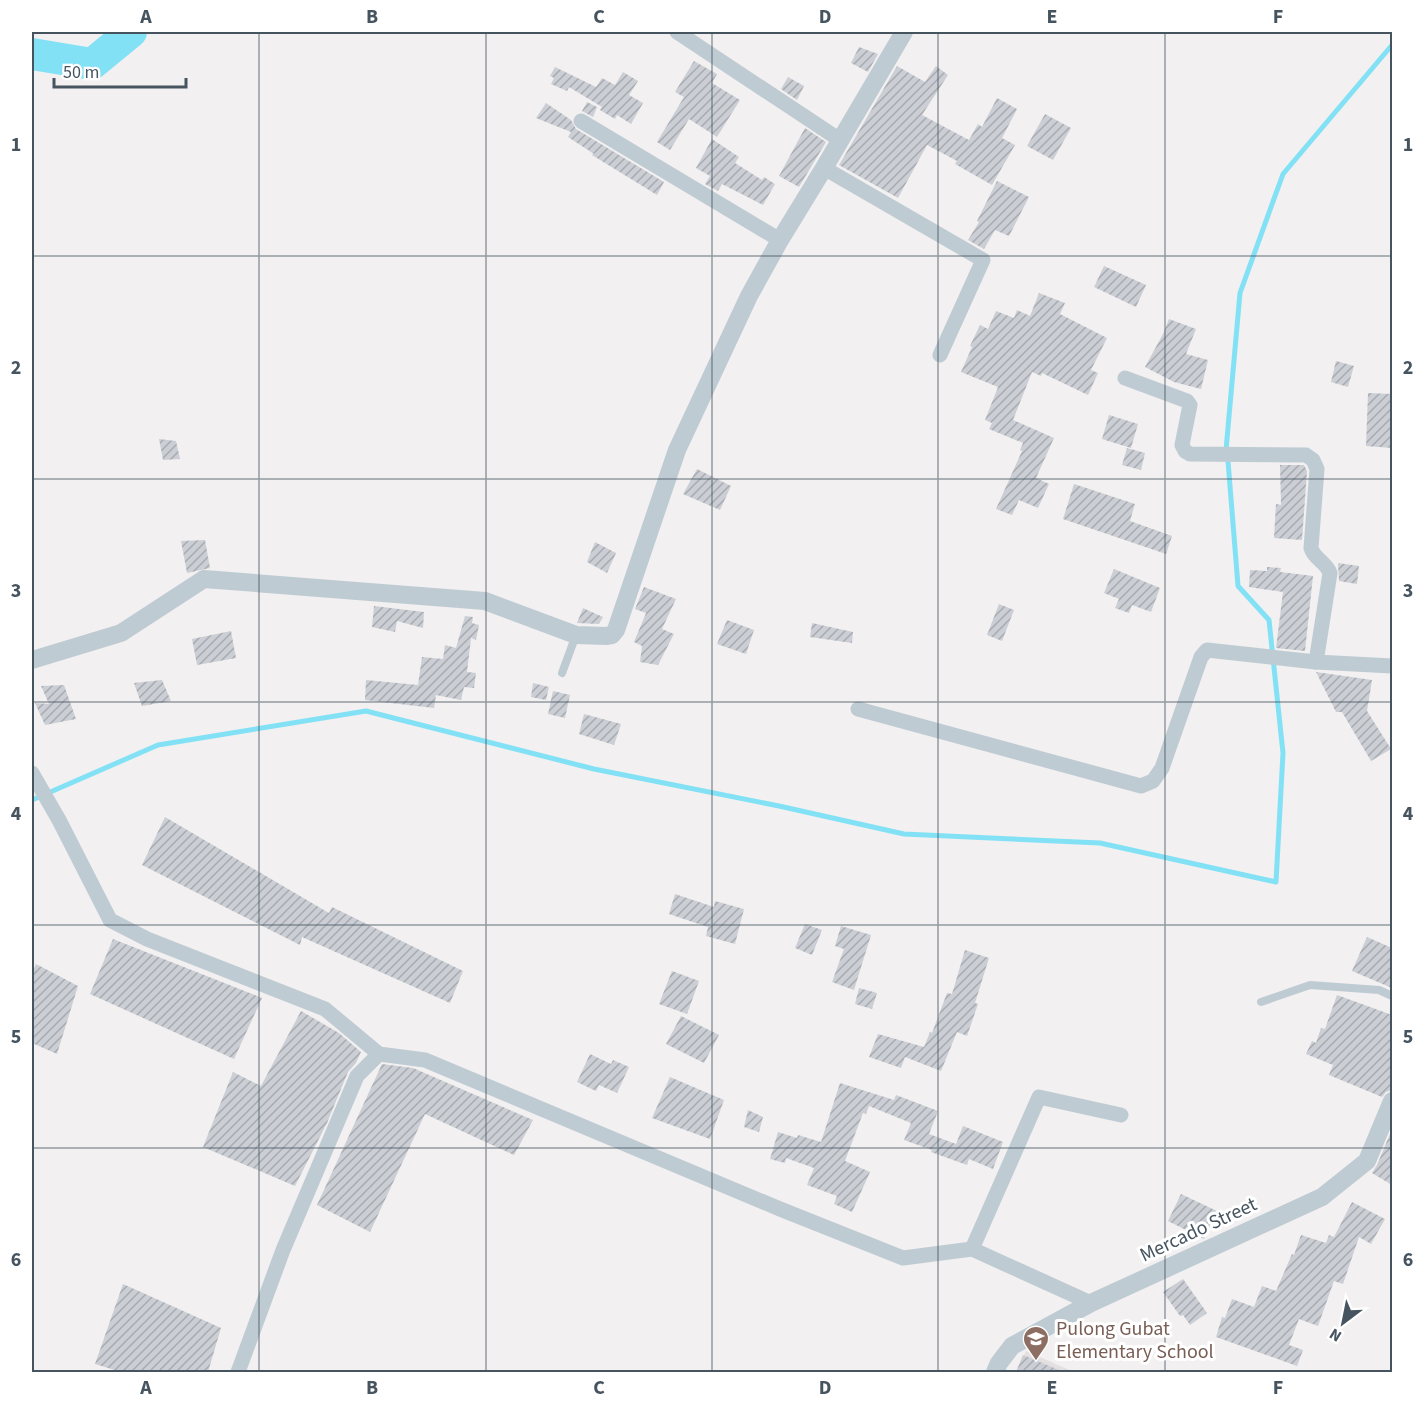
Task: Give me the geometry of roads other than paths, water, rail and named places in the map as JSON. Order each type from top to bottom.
[{"type":"street","points":[[677,32],[840,140]]},
{"type":"street","points":[[32,660],[121,633],[204,579],[485,601],[576,635],[612,635],[616,630],[677,450],[749,296],[904,32]]},
{"type":"street","points":[[581,121],[780,240]]},
{"type":"street","points":[[825,168],[983,260],[940,355]]},
{"type":"street","points":[[1125,378],[1187,401],[1190,405],[1182,445],[1190,453],[1306,454],[1313,460],[1317,470],[1311,548],[1313,555],[1327,566],[1330,573],[1316,662]]},
{"type":"street","points":[[858,709],[1141,786],[1153,781],[1162,768],[1200,657],[1207,650],[1316,662],[1392,666]]},
{"type":"street","points":[[32,774],[110,920],[147,939],[325,1009],[379,1054],[426,1060],[780,1209],[903,1258],[972,1249],[1091,1303]]},
{"type":"street","points":[[238,1372],[283,1250],[357,1076],[379,1054]]},
{"type":"street","points":[[972,1249],[1039,1097],[1121,1115]]},
{"type":"street","name":"Mercado Street","points":[[995,1372],[1012,1346],[1091,1303],[1322,1197],[1367,1161],[1392,1101]]},
{"type":"lane","points":[[562,673],[576,635]]},
{"type":"lane","points":[[1261,1002],[1310,985],[1379,990],[1392,996]]},
{"type":"waterway","points":[[32,54],[92,64],[131,32]]},
{"type":"waterway","points":[[1226,450],[1240,293],[1283,174],[1392,45]]},
{"type":"waterway","points":[[32,800],[158,745],[366,711],[594,769],[904,834],[1100,843],[1276,882],[1283,753],[1269,620],[1238,586],[1228,461]]},
{"type":"place","name":"Pulong Gubat Elementary School","points":[[1036,1362]]}]
